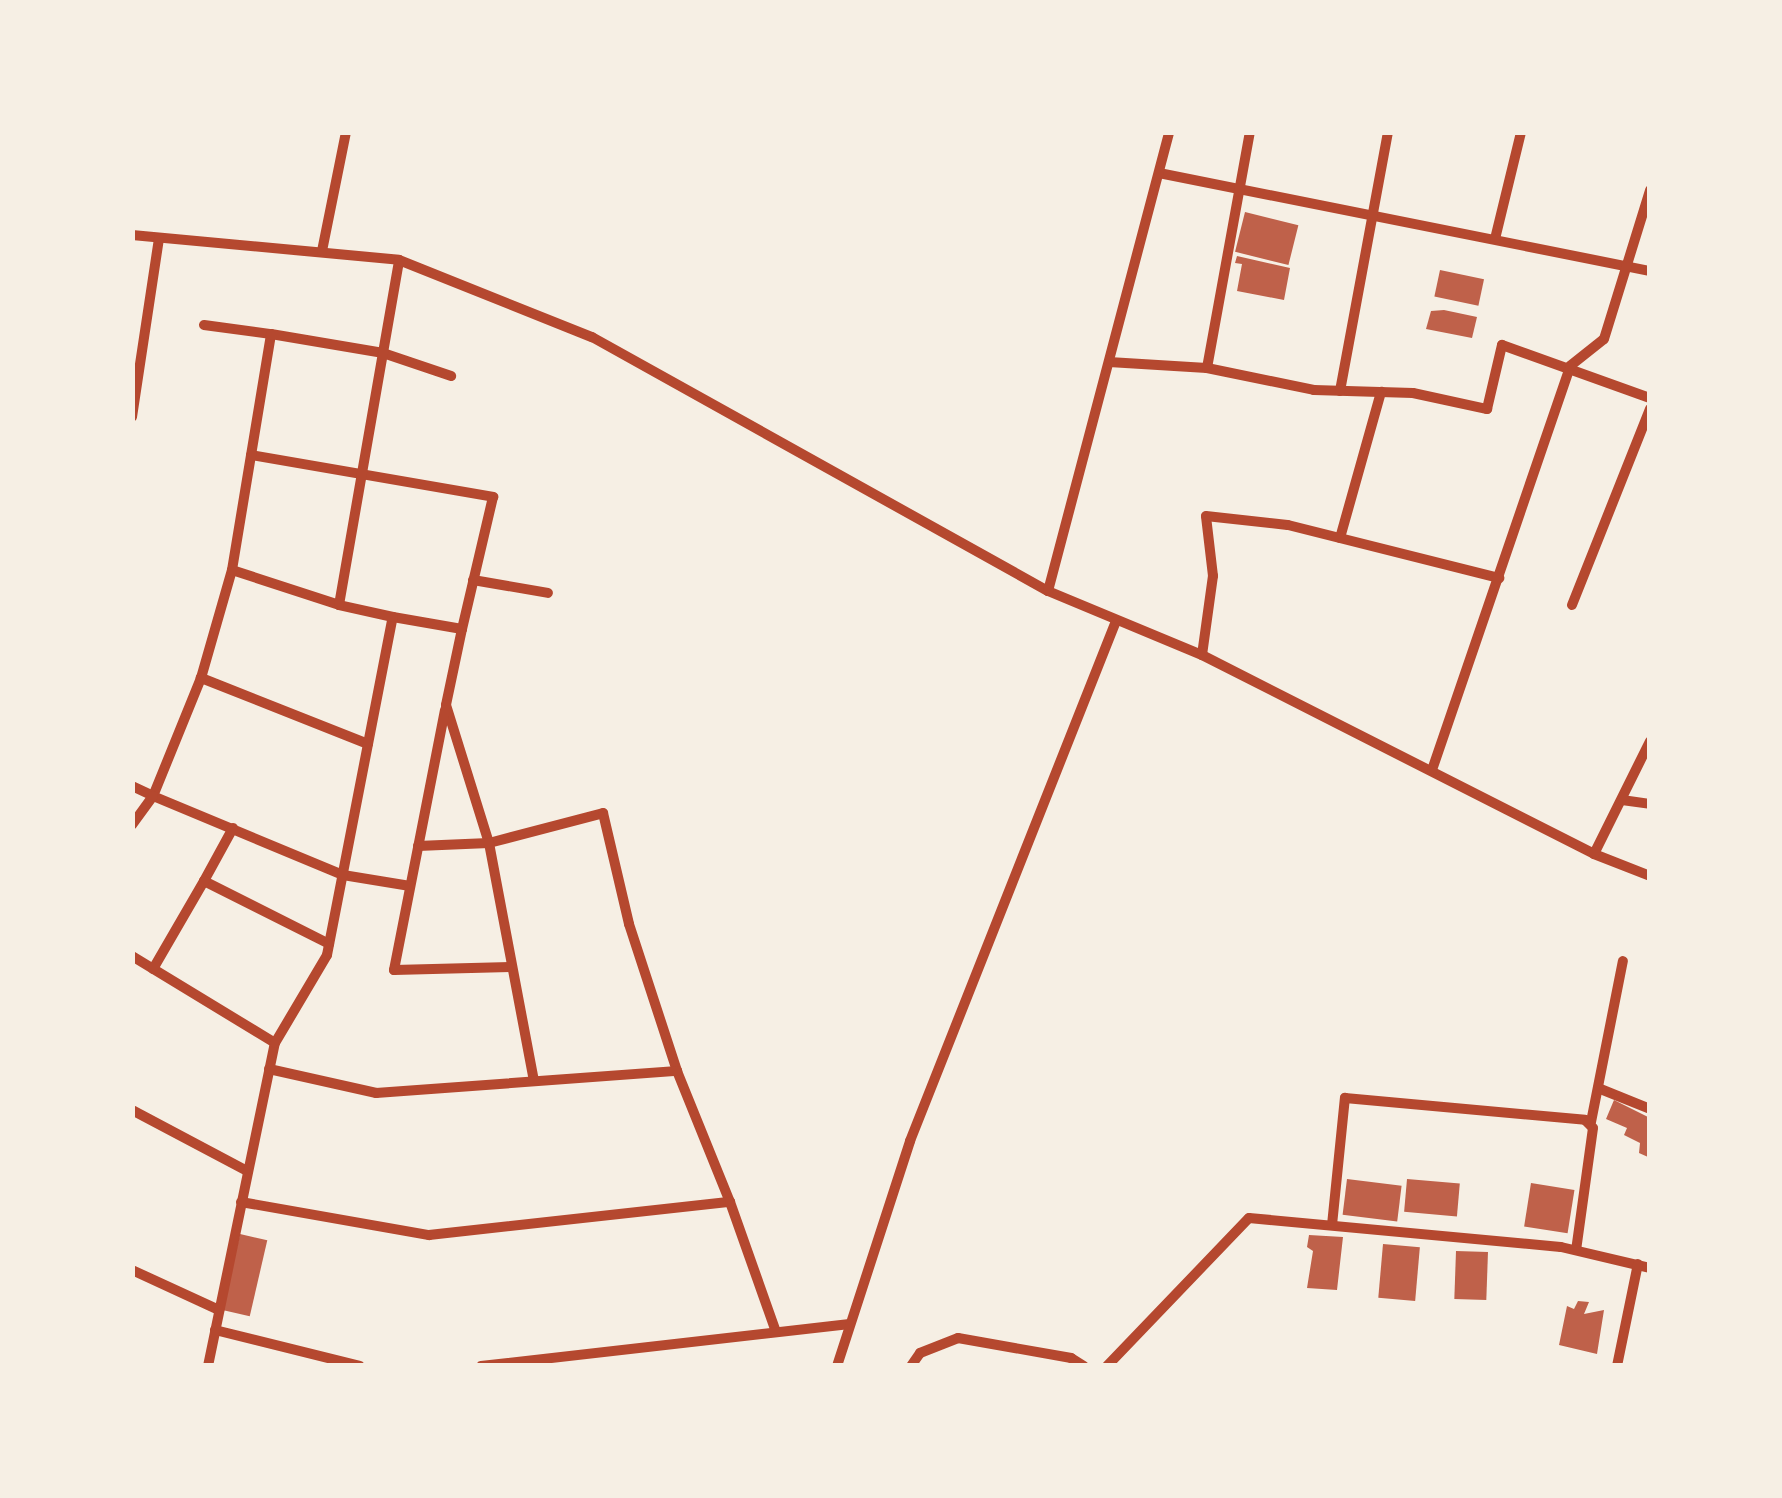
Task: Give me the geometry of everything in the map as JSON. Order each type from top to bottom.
[{"type":"street","points":[[322,251],[346,132]]},
{"type":"street","points":[[1048,591],[1169,132]]},
{"type":"street","points":[[1207,368],[1250,132]]},
{"type":"street","points":[[1340,391],[1388,132]]},
{"type":"street","points":[[1494,240],[1522,132]]},
{"type":"street","points":[[1159,173],[1650,271]]},
{"type":"street","points":[[1432,770],[1570,366],[1604,338],[1650,190]]},
{"type":"street","points":[[132,236],[399,260],[592,337],[1048,591],[1202,655],[1594,854],[1650,876]]},
{"type":"street","points":[[132,417],[159,238]]},
{"type":"street","points":[[339,606],[399,260]]},
{"type":"street","points":[[204,325],[383,352],[450,376]]},
{"type":"street","points":[[132,825],[153,796],[201,678],[232,570],[271,334]]},
{"type":"street","points":[[1109,362],[1207,368],[1314,390],[1412,393],[1487,409],[1502,345],[1570,366],[1650,398]]},
{"type":"street","points":[[1340,538],[1381,392]]},
{"type":"street","points":[[1572,605],[1650,409]]},
{"type":"street","points":[[251,454],[493,497],[446,705],[394,970],[512,967]]},
{"type":"street","points":[[1202,655],[1213,576],[1206,516],[1288,525],[1499,578]]},
{"type":"street","points":[[232,570],[339,606],[462,629]]},
{"type":"street","points":[[473,580],[548,593]]},
{"type":"street","points":[[208,1366],[275,1043],[329,944],[394,617]]},
{"type":"street","points":[[837,1366],[910,1141],[1116,621]]},
{"type":"street","points":[[201,678],[368,744]]},
{"type":"street","points":[[446,705],[489,843],[534,1081]]},
{"type":"street","points":[[1594,854],[1650,741]]},
{"type":"street","points":[[132,786],[343,876],[410,886]]},
{"type":"street","points":[[1622,800],[1650,804]]},
{"type":"street","points":[[418,846],[489,843],[603,813],[630,924],[677,1070],[776,1332]]},
{"type":"street","points":[[153,969],[233,828]]},
{"type":"street","points":[[204,881],[329,944]]},
{"type":"street","points":[[132,956],[275,1043]]},
{"type":"street","points":[[1576,1250],[1591,1122],[1623,961]]},
{"type":"street","points":[[269,1068],[376,1093],[677,1070]]},
{"type":"street","points":[[1598,1088],[1650,1109]]},
{"type":"street","points":[[1332,1225],[1345,1098],[1591,1122]]},
{"type":"street","points":[[132,1110],[247,1171]]},
{"type":"street","points":[[241,1202],[428,1235],[730,1202]]},
{"type":"street","points":[[1107,1366],[1249,1218],[1576,1250],[1644,1266],[1617,1366]]},
{"type":"street","points":[[132,1270],[220,1310]]},
{"type":"street","points":[[481,1366],[850,1324]]},
{"type":"street","points":[[215,1330],[360,1366]]},
{"type":"street","points":[[911,1366],[920,1353],[958,1338],[1071,1358],[1084,1366]]},
{"type":"building","points":[[1245,212],[1298,225],[1288,265],[1235,252]]},
{"type":"building","points":[[1237,256],[1290,268],[1284,300],[1237,291],[1242,264],[1235,263]]},
{"type":"building","points":[[1440,270],[1484,279],[1478,306],[1434,296]]},
{"type":"building","points":[[1431,311],[1477,317],[1472,338],[1426,329]]},
{"type":"building","points":[[1614,1100],[1650,1118],[1648,1157],[1639,1153],[1640,1143],[1624,1135],[1627,1128],[1606,1119]]},
{"type":"building","points":[[1347,1179],[1402,1186],[1397,1221],[1343,1215]]},
{"type":"building","points":[[1407,1179],[1460,1184],[1457,1216],[1404,1212]]},
{"type":"building","points":[[1531,1183],[1574,1190],[1568,1233],[1524,1226]]},
{"type":"building","points":[[240,1234],[267,1240],[250,1316],[222,1310]]},
{"type":"building","points":[[1309,1235],[1343,1237],[1337,1290],[1307,1288],[1313,1251],[1307,1247]]},
{"type":"building","points":[[1383,1244],[1420,1247],[1415,1301],[1378,1298]]},
{"type":"building","points":[[1456,1251],[1488,1252],[1486,1300],[1454,1299]]},
{"type":"building","points":[[1578,1301],[1589,1302],[1584,1314],[1604,1310],[1597,1354],[1559,1345],[1567,1306],[1574,1309]]}]
